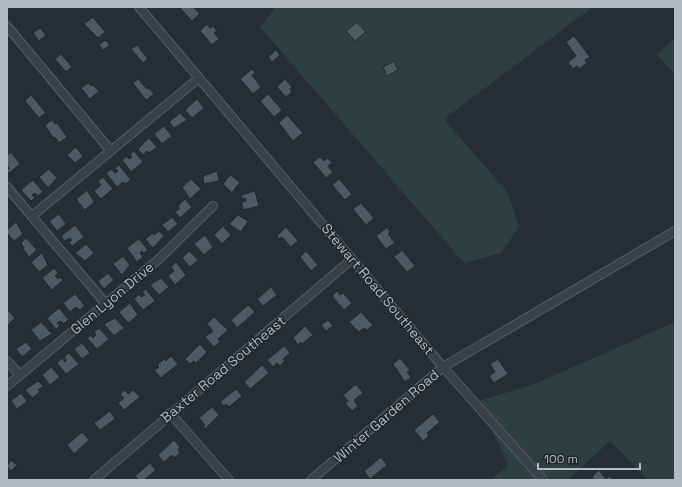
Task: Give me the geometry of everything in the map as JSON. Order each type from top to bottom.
[{"type":"street","name":"Stewart Road Southeast","points":[[139,7],[443,367],[675,231]]},
{"type":"street","points":[[7,26],[111,151]]},
{"type":"street","points":[[32,216],[199,78]]},
{"type":"street","points":[[7,187],[106,304]]},
{"type":"street","name":"Glen Lyon Drive","points":[[7,386],[170,249],[213,206]]},
{"type":"street","name":"Baxter Road Southeast","points":[[94,480],[170,413],[352,259]]},
{"type":"street","points":[[7,361],[20,375]]},
{"type":"street","points":[[443,367],[543,480]]},
{"type":"street","name":"Winter Garden Road","points":[[311,480],[443,367]]},
{"type":"street","points":[[170,413],[229,480]]},
{"type":"shaded area","points":[[276,7],[593,7],[444,119],[508,193],[519,227],[501,253],[464,263],[260,27]]},
{"type":"shaded area","points":[[675,39],[675,74],[656,54]]},
{"type":"shaded area","points":[[675,322],[675,480],[648,480],[610,441],[568,480],[491,480],[508,465],[479,401],[537,383]]},
{"type":"building","points":[[179,7],[193,7],[200,14],[192,21]]},
{"type":"building","points":[[93,17],[105,32],[98,38],[84,24]]},
{"type":"building","points":[[357,22],[366,32],[355,41],[346,31]]},
{"type":"building","points":[[207,24],[210,28],[213,26],[217,31],[214,33],[219,39],[212,45],[200,31]]},
{"type":"building","points":[[40,28],[46,35],[39,41],[33,33]]},
{"type":"building","points":[[574,36],[590,57],[585,60],[587,63],[579,69],[577,66],[573,69],[568,62],[576,56],[566,42]]},
{"type":"building","points":[[105,40],[110,45],[103,50],[99,45]]},
{"type":"building","points":[[137,45],[148,59],[143,63],[131,49]]},
{"type":"building","points":[[276,50],[280,55],[272,62],[268,57]]},
{"type":"building","points":[[61,54],[72,67],[66,72],[55,59]]},
{"type":"building","points":[[394,61],[398,70],[387,76],[383,67]]},
{"type":"building","points":[[252,69],[255,73],[252,75],[261,87],[253,94],[240,79]]},
{"type":"building","points":[[138,79],[154,94],[146,100],[133,83]]},
{"type":"building","points":[[285,79],[292,87],[290,89],[292,92],[286,97],[277,87]]},
{"type":"building","points":[[88,83],[91,86],[93,85],[99,91],[90,99],[81,88]]},
{"type":"building","points":[[268,94],[282,110],[274,117],[260,101]]},
{"type":"building","points":[[31,95],[46,113],[39,118],[25,101]]},
{"type":"building","points":[[197,99],[204,108],[192,118],[185,110]]},
{"type":"building","points":[[180,113],[187,120],[174,128],[169,122]]},
{"type":"building","points":[[287,115],[303,133],[293,141],[279,123]]},
{"type":"building","points":[[52,120],[55,124],[57,123],[67,137],[59,143],[55,137],[54,139],[45,125]]},
{"type":"building","points":[[164,126],[172,136],[162,144],[154,134]]},
{"type":"building","points":[[149,138],[157,147],[149,153],[147,151],[143,155],[138,149]]},
{"type":"building","points":[[76,147],[83,156],[75,163],[67,155]]},
{"type":"building","points":[[134,151],[143,162],[131,172],[122,160],[127,156],[129,159],[132,157],[130,154]]},
{"type":"building","points":[[11,152],[20,164],[9,173],[7,171],[9,168],[7,165],[7,155]]},
{"type":"building","points":[[320,157],[324,161],[328,158],[332,163],[328,166],[333,172],[326,178],[313,162]]},
{"type":"building","points":[[119,165],[131,180],[125,184],[123,182],[117,187],[106,173],[112,169],[115,173],[118,171],[115,168]]},
{"type":"building","points":[[49,169],[57,178],[48,188],[39,177]]},
{"type":"building","points":[[217,171],[219,181],[204,184],[203,176]]},
{"type":"building","points":[[230,175],[240,182],[232,193],[223,184]]},
{"type":"building","points":[[103,177],[113,189],[101,199],[94,191],[101,185],[98,181]]},
{"type":"building","points":[[191,179],[201,189],[190,199],[182,187]]},
{"type":"building","points":[[339,179],[352,194],[345,200],[332,185]]},
{"type":"building","points":[[33,180],[43,192],[38,196],[35,193],[32,195],[35,198],[31,201],[21,190]]},
{"type":"building","points":[[87,190],[94,202],[85,210],[76,199]]},
{"type":"building","points":[[255,191],[259,206],[243,210],[242,202],[246,201],[245,198],[242,199],[241,195]]},
{"type":"building","points":[[185,199],[192,207],[180,218],[175,212],[180,208],[178,206]]},
{"type":"building","points":[[361,203],[374,218],[366,225],[353,209]]},
{"type":"building","points":[[59,214],[66,224],[57,231],[49,221]]},
{"type":"building","points":[[238,215],[248,221],[241,232],[229,224]]},
{"type":"building","points":[[172,217],[178,224],[168,232],[162,225]]},
{"type":"building","points":[[16,222],[23,234],[14,241],[7,233],[7,230]]},
{"type":"building","points":[[75,225],[84,237],[72,246],[69,242],[72,240],[70,238],[65,241],[61,236]]},
{"type":"building","points":[[223,226],[231,235],[222,244],[214,235]]},
{"type":"building","points":[[286,227],[298,241],[291,247],[282,237],[279,239],[277,236]]},
{"type":"building","points":[[387,227],[390,232],[388,234],[395,243],[386,249],[376,236]]},
{"type":"building","points":[[159,231],[164,236],[153,248],[145,239],[153,233],[154,235]]},
{"type":"building","points":[[205,235],[213,247],[204,255],[194,244]]},
{"type":"building","points":[[26,238],[37,250],[29,257],[23,249],[24,248],[21,243]]},
{"type":"building","points":[[139,239],[148,250],[144,253],[142,251],[140,253],[143,257],[137,262],[127,248]]},
{"type":"building","points":[[86,244],[94,253],[85,261],[75,253]]},
{"type":"building","points":[[402,250],[415,266],[407,272],[394,257]]},
{"type":"building","points":[[189,251],[198,260],[190,267],[182,258]]},
{"type":"building","points":[[306,251],[318,265],[311,271],[300,257]]},
{"type":"building","points":[[42,253],[48,265],[39,272],[31,262]]},
{"type":"building","points":[[123,256],[130,265],[122,275],[113,264]]},
{"type":"building","points":[[176,262],[186,275],[175,285],[168,276],[174,271],[171,267]]},
{"type":"building","points":[[54,268],[58,273],[55,276],[58,279],[60,277],[63,280],[52,290],[42,278]]},
{"type":"building","points":[[108,273],[114,280],[104,289],[98,281]]},
{"type":"building","points":[[161,278],[169,287],[159,295],[150,285]]},
{"type":"building","points":[[271,287],[277,295],[263,306],[257,299]]},
{"type":"building","points":[[146,289],[155,301],[143,310],[134,299],[139,294],[141,297],[145,295],[142,292]]},
{"type":"building","points":[[337,291],[340,295],[343,293],[352,303],[344,310],[332,296]]},
{"type":"building","points":[[75,294],[85,306],[80,310],[76,307],[70,312],[63,303]]},
{"type":"building","points":[[130,303],[138,315],[128,323],[119,312]]},
{"type":"building","points":[[248,305],[255,312],[237,328],[231,320]]},
{"type":"building","points":[[59,308],[69,320],[63,324],[61,321],[57,323],[60,326],[56,329],[47,318]]},
{"type":"building","points":[[7,309],[15,318],[7,326]]},
{"type":"building","points":[[361,312],[373,325],[367,330],[364,328],[359,332],[349,322]]},
{"type":"building","points":[[214,317],[228,330],[218,339],[220,342],[214,347],[205,337],[213,331],[207,324]]},
{"type":"building","points":[[115,318],[124,328],[114,336],[104,324]]},
{"type":"building","points":[[328,320],[333,326],[326,331],[321,325]]},
{"type":"building","points":[[41,322],[52,334],[40,341],[31,330]]},
{"type":"building","points":[[305,326],[313,335],[302,344],[301,342],[298,345],[293,338]]},
{"type":"building","points":[[99,328],[109,339],[97,349],[87,338],[91,335],[93,338],[96,335],[94,332]]},
{"type":"building","points":[[26,342],[32,349],[22,357],[16,349]]},
{"type":"building","points":[[82,343],[90,353],[82,359],[74,349]]},
{"type":"building","points":[[200,344],[207,352],[196,363],[194,361],[190,364],[185,359]]},
{"type":"building","points":[[284,346],[290,353],[283,359],[285,361],[280,366],[277,363],[273,367],[267,360]]},
{"type":"building","points":[[69,353],[79,364],[66,374],[57,363],[62,358],[65,362],[66,360],[64,357]]},
{"type":"building","points":[[171,356],[178,364],[161,378],[154,370],[159,367],[157,365],[164,359],[166,361]]},
{"type":"building","points":[[400,358],[410,370],[407,372],[411,377],[405,382],[393,364]]},
{"type":"building","points":[[498,359],[508,374],[494,383],[489,376],[495,372],[490,364]]},
{"type":"building","points":[[262,365],[269,373],[250,389],[244,382]]},
{"type":"building","points":[[51,367],[60,377],[50,385],[42,375]]},
{"type":"building","points":[[38,381],[43,386],[38,390],[40,392],[32,398],[25,390]]},
{"type":"building","points":[[356,384],[363,393],[354,400],[358,406],[352,411],[345,403],[348,401],[343,395]]},
{"type":"building","points":[[236,389],[242,396],[229,407],[226,404],[224,406],[220,402]]},
{"type":"building","points":[[125,390],[128,394],[133,390],[140,397],[124,410],[118,403],[124,398],[120,394]]},
{"type":"building","points":[[21,393],[27,401],[17,409],[11,401]]},
{"type":"building","points":[[212,407],[219,415],[205,429],[203,426],[205,425],[199,418]]},
{"type":"building","points":[[110,411],[115,419],[100,430],[94,423]]},
{"type":"building","points":[[433,414],[440,422],[427,433],[429,436],[423,441],[414,430]]},
{"type":"building","points":[[82,432],[89,440],[74,454],[67,445]]},
{"type":"building","points":[[174,440],[180,447],[178,450],[180,453],[174,458],[172,455],[164,462],[158,455]]},
{"type":"building","points":[[381,457],[387,465],[370,479],[364,471]]},
{"type":"building","points":[[11,460],[17,465],[11,471],[7,466]]},
{"type":"building","points":[[150,463],[156,470],[144,480],[139,480],[135,476]]},
{"type":"building","points":[[599,470],[606,479],[610,476],[613,480],[594,480],[592,477]]}]
